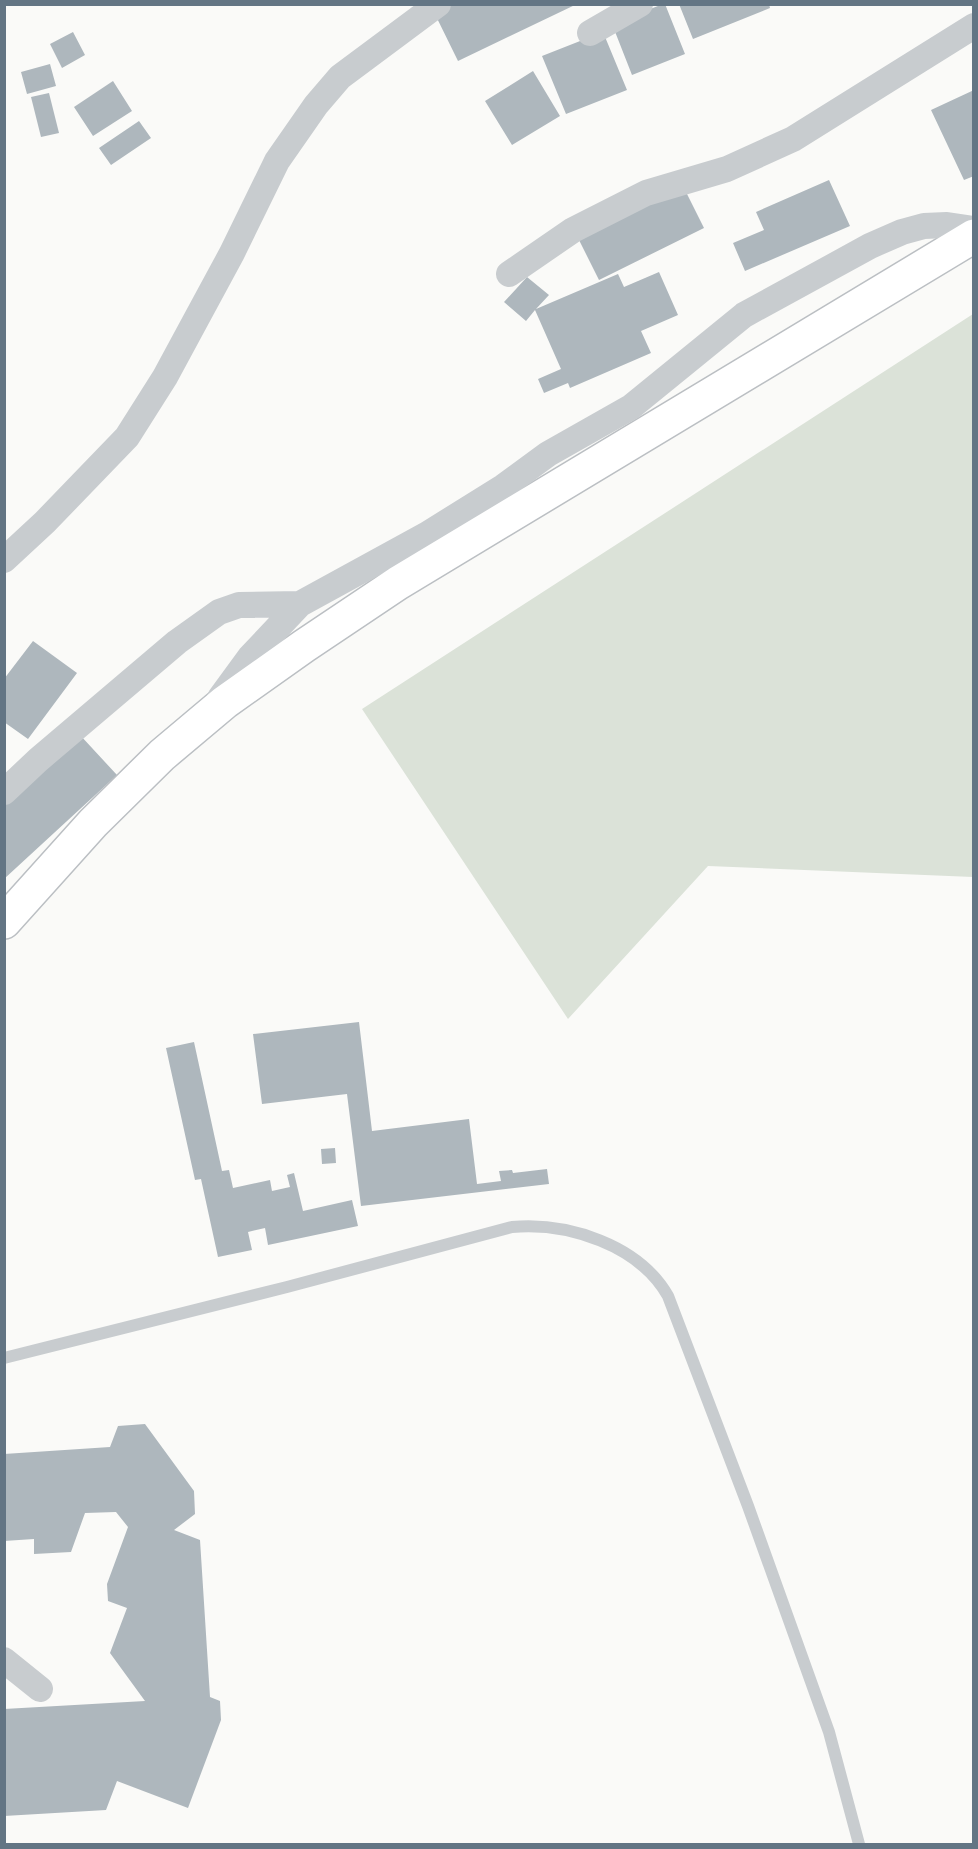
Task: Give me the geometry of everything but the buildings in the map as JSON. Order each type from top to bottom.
[{"type":"main road","points":[[4,922],[93,823],[162,755],[225,702],[295,652],[398,583],[974,236]]},
{"type":"street","points":[[4,560],[45,522],[127,437],[187,337],[232,253],[277,161],[316,105],[340,77],[438,4]]},
{"type":"street","points":[[590,33],[640,4]]},
{"type":"street","points":[[509,274],[573,230],[646,193],[727,168],[793,139],[974,26]]},
{"type":"street","points":[[187,734],[222,696],[250,657],[300,604],[426,535],[503,487],[548,454],[631,407],[744,315],[902,231],[924,226],[946,225],[974,229]]},
{"type":"street","points":[[4,792],[38,760],[177,642],[219,612],[239,605],[300,604]]},
{"type":"street","points":[[4,1660],[40,1689]]},
{"type":"lane","points":[[4,1359],[512,1227],[534,1226],[561,1229],[619,1250],[651,1272],[662,1284],[668,1296],[748,1506],[829,1732],[859,1845]]},
{"type":"shaded area","points":[[973,314],[973,877],[708,866],[568,1019],[362,709]]}]
